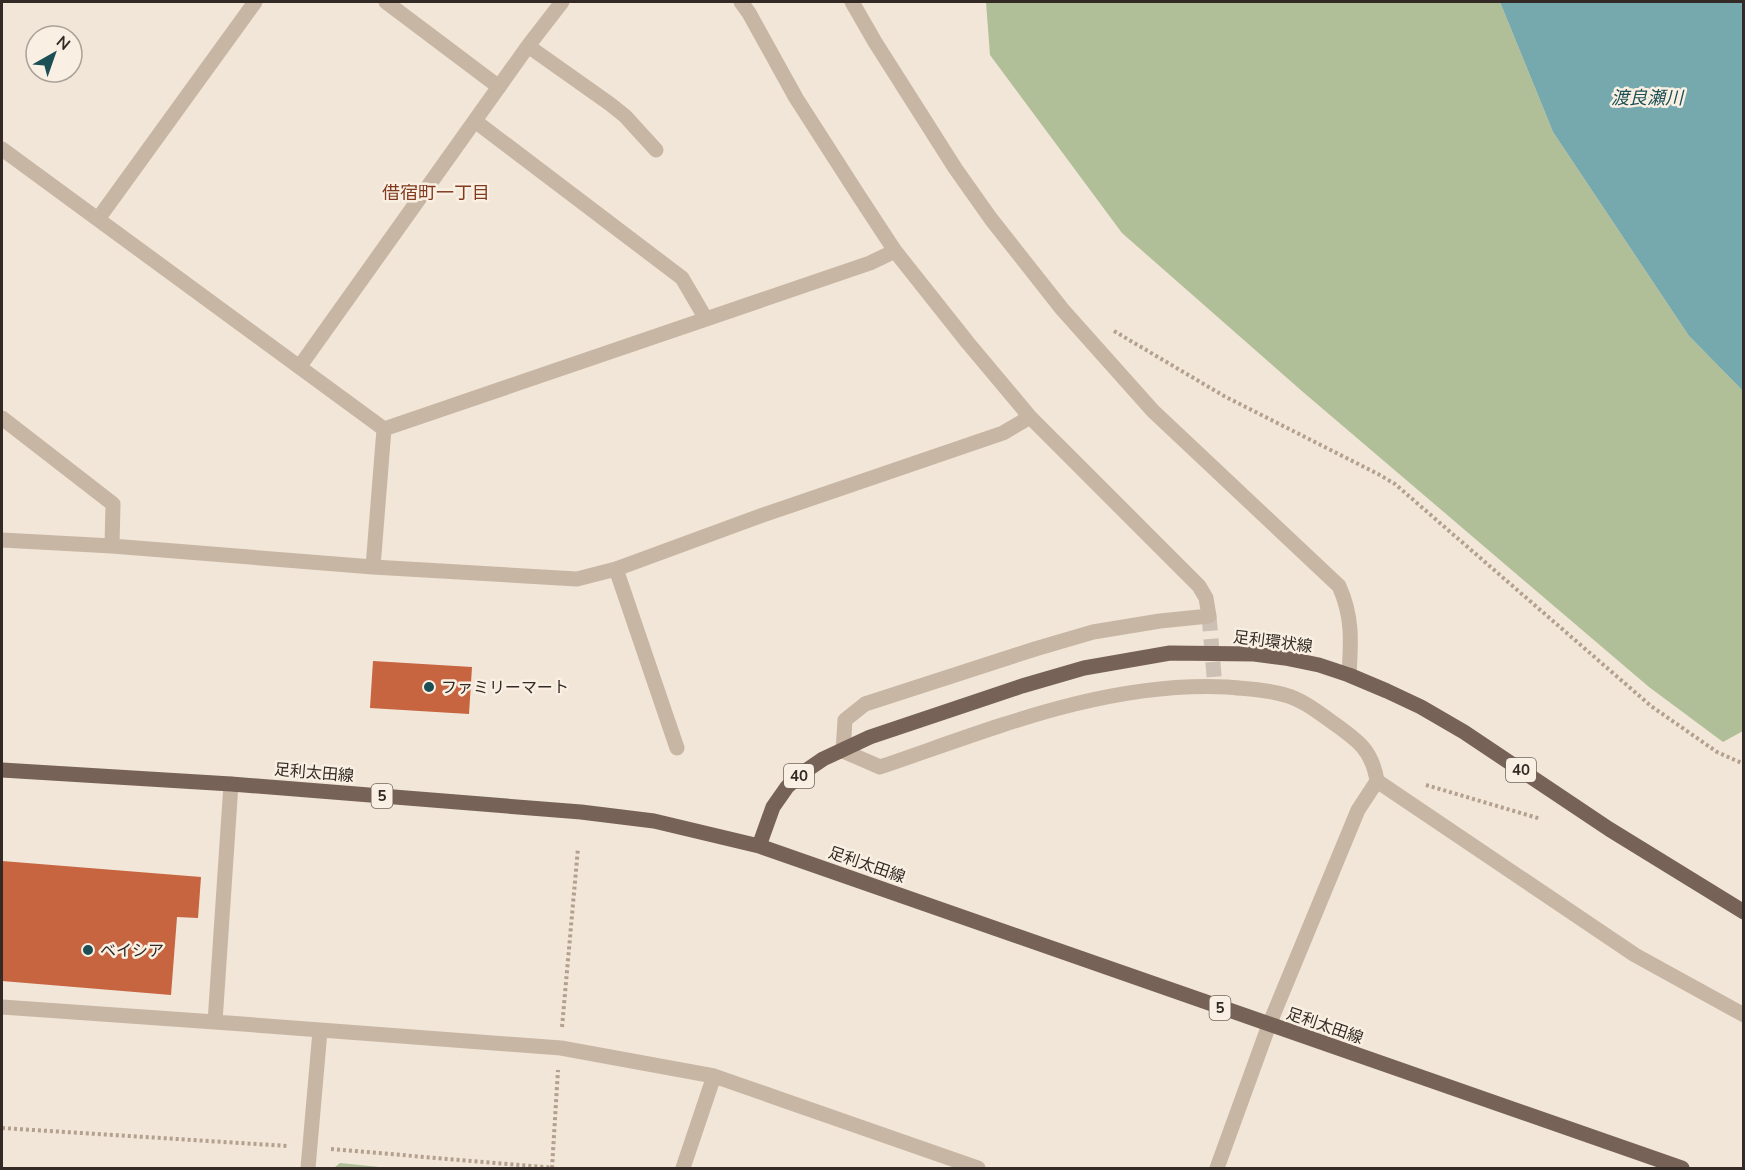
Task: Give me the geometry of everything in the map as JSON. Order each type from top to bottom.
[{"type":"main road","name":"足利環状線","points":[[759,846],[773,807],[787,787],[823,759],[870,737],[1084,668],[1170,653],[1254,654],[1319,665],[1349,675],[1404,699],[1464,732],[1609,829],[1743,912]]},
{"type":"main road","name":"足利太田線","points":[[2,771],[231,784],[581,812],[654,821],[759,846],[1682,1168]]},
{"type":"street","points":[[98,219],[255,2]]},
{"type":"street","points":[[386,2],[499,87]]},
{"type":"street","points":[[300,366],[528,46],[562,2]]},
{"type":"street","points":[[741,2],[796,98],[895,251],[1029,417],[1199,586],[1206,598],[1209,616],[1093,632],[865,704],[845,720],[843,751],[880,767],[1049,710],[1106,696],[1165,688],[1226,687],[1267,690],[1304,703],[1354,738],[1369,753],[1375,765],[1377,781],[1358,810],[1269,1025],[1217,1168]]},
{"type":"street","points":[[852,2],[955,168],[991,219],[1062,309],[1153,411],[1338,586],[1345,600],[1352,630],[1349,675]]},
{"type":"street","points":[[528,46],[625,116],[656,150]]},
{"type":"street","points":[[475,121],[682,278],[706,319]]},
{"type":"street","points":[[2,149],[384,429]]},
{"type":"street","points":[[384,429],[870,263],[895,251]]},
{"type":"street","points":[[2,540],[577,579],[616,569],[763,515],[1003,434],[1029,417]]},
{"type":"street","points":[[2,418],[113,504],[112,546]]},
{"type":"street","points":[[374,567],[384,429]]},
{"type":"street","points":[[616,569],[677,748]]},
{"type":"street","points":[[1377,781],[1635,955],[1743,1015]]},
{"type":"street","points":[[215,1022],[231,784]]},
{"type":"street","points":[[2,1007],[561,1048],[714,1076],[978,1168]]},
{"type":"street","points":[[308,1168],[320,1031]]},
{"type":"street","points":[[682,1168],[714,1076]]},
{"type":"path","points":[[1111,330],[1224,396],[1395,484],[1651,706],[1718,752],[1743,764]]},
{"type":"path","points":[[1425,784],[1541,819]]},
{"type":"path","points":[[2,1128],[310,1148],[553,1168],[578,848]]},
{"type":"green space","points":[[986,2],[1500,2],[1553,132],[1689,336],[1743,391],[1743,731],[1723,742],[1649,687],[1303,392],[1122,233],[990,55]]},
{"type":"green space","points":[[340,1163],[389,1168],[334,1168]]},
{"type":"water","name":"渡良瀬川","points":[[1500,2],[1743,2],[1743,391],[1689,336],[1553,132]]},
{"type":"building","points":[[373,661],[472,667],[469,714],[370,708]]},
{"type":"building","name":"ベイシア","points":[[2,861],[201,877],[198,918],[177,917],[171,995],[2,981]]},
{"type":"tunnel","points":[[1209,616],[1215,687]]},
{"type":"place","name":"ファミリーマート","points":[[429,687]]},
{"type":"place","name":"ベイシア","points":[[88,950]]},
{"type":"district","name":"借宿町一丁目","points":[[436,193]]}]
